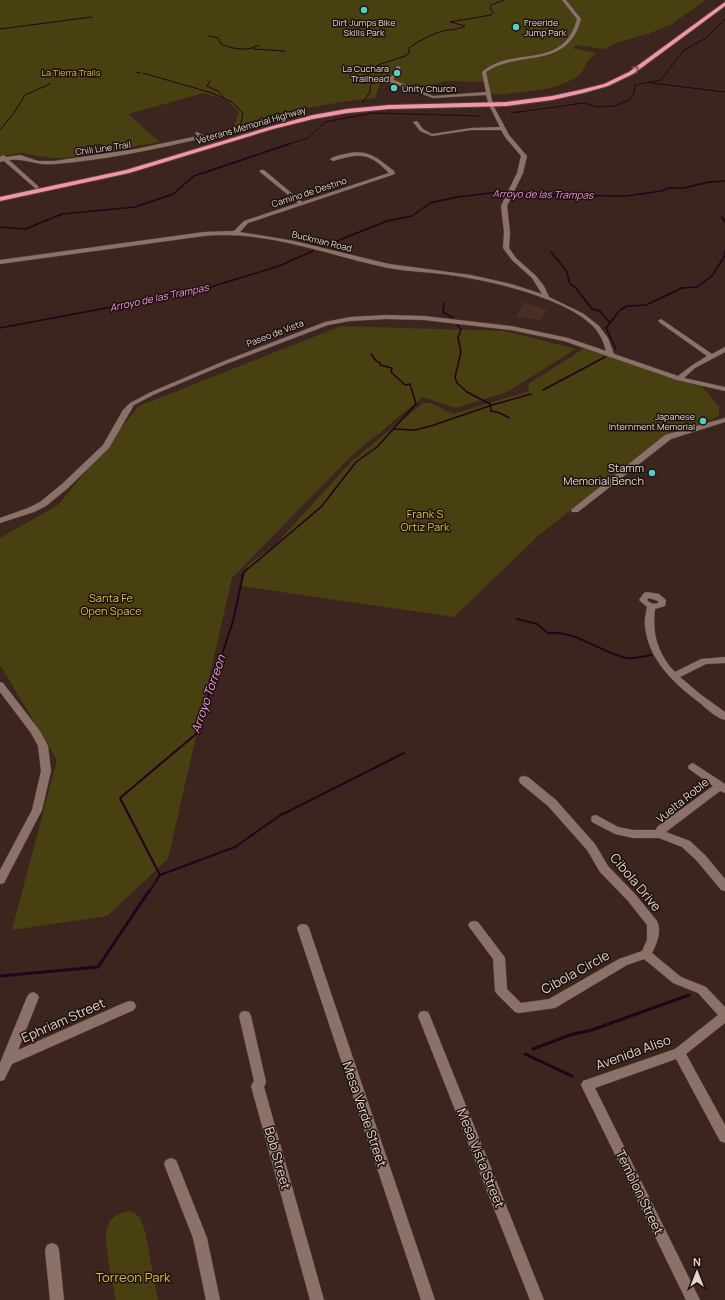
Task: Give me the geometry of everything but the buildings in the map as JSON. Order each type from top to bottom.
[{"type":"highway","name":"Veterans Memorial Highway","points":[[0,195],[112,171],[272,122],[309,114],[382,105],[491,104],[566,92],[609,79],[627,68],[721,0]]},
{"type":"highway","name":"Veterans Memorial Highway","points":[[0,199],[127,172],[281,125],[313,117],[383,108],[491,104],[552,98],[586,91],[613,82],[635,70],[725,4]]},
{"type":"street","points":[[546,297],[541,286],[534,277],[514,259],[506,248],[504,206],[520,173],[524,160],[523,153],[509,139],[491,104],[484,72],[489,68],[503,62],[553,52],[562,49],[568,44],[578,25],[579,19],[564,0]]},
{"type":"street","points":[[398,67],[398,72],[390,79],[392,81],[433,97],[489,93]]},
{"type":"street","points":[[415,122],[419,128],[432,135],[471,129],[503,128]]},
{"type":"street","name":"Chili Line Trail","points":[[2,159],[20,157],[38,163],[45,163],[109,156],[202,137],[197,133]]},
{"type":"street","name":"Camino de Destino","points":[[236,233],[246,222],[392,174],[392,172],[363,152],[355,152],[333,159]]},
{"type":"street","points":[[2,159],[36,187]]},
{"type":"street","points":[[262,170],[302,204]]},
{"type":"street","name":"Buckman Road","points":[[0,262],[204,234],[236,233],[265,237],[390,266],[479,278],[546,297],[582,315],[593,323],[604,338],[611,356]]},
{"type":"street","name":"Paseo de Vista","points":[[0,521],[32,510],[43,504],[65,486],[106,446],[127,410],[137,401],[224,363],[327,323],[350,319],[386,317],[424,318],[454,320],[511,328],[561,338],[679,379],[725,388]]},
{"type":"street","points":[[661,321],[712,358]]},
{"type":"street","points":[[679,379],[693,367],[712,358],[725,349]]},
{"type":"street","points":[[575,510],[668,437],[725,420]]},
{"type":"street","points":[[651,606],[650,623],[653,642],[660,658],[674,676],[690,692],[725,717]]},
{"type":"street","points":[[674,676],[704,661],[725,660]]},
{"type":"street","points":[[0,686],[34,731],[43,746],[46,771],[37,810],[0,880]]},
{"type":"street","name":"Vuelta Roble","points":[[660,834],[661,830],[722,788],[693,767]]},
{"type":"street","name":"Cibola Drive","points":[[524,780],[552,803],[591,846],[604,869],[632,898],[653,924],[653,940],[646,954]]},
{"type":"street","points":[[596,819],[615,830],[627,833],[660,834],[686,844],[701,858],[725,887]]},
{"type":"street","name":"Cibola Circle","points":[[474,925],[499,958],[501,992],[519,1008],[551,1004],[622,962],[646,954]]},
{"type":"street","name":"Mesa Verde Street","points":[[303,928],[428,1300]]},
{"type":"street","points":[[646,954],[677,980],[702,990],[725,1016]]},
{"type":"street","name":"Ephriam Street","points":[[0,1076],[8,1060],[33,997]]},
{"type":"street","name":"Ephriam Street","points":[[8,1060],[130,1006]]},
{"type":"street","name":"Bob Street","points":[[245,1016],[260,1082],[258,1086],[317,1300]]},
{"type":"street","name":"Mesa Vista Street","points":[[424,1016],[537,1300]]},
{"type":"street","name":"Avenida Aliso","points":[[587,1085],[679,1053],[725,1016]]},
{"type":"street","points":[[679,1053],[725,1137]]},
{"type":"street","name":"Temblon Street","points":[[587,1085],[693,1300]]},
{"type":"street","points":[[171,1164],[200,1238],[213,1300]]},
{"type":"street","points":[[52,1250],[57,1300]]},
{"type":"shaded area","points":[[524,302],[547,310],[540,320],[516,317]]},
{"type":"green space","name":"La Tierra Trails","points":[[0,0],[706,0],[672,24],[650,33],[613,44],[605,49],[577,45],[573,48],[597,53],[589,60],[578,76],[559,85],[547,88],[490,95],[486,82],[446,81],[416,90],[399,84],[380,84],[375,98],[304,109],[270,116],[234,126],[239,112],[227,100],[204,93],[128,114],[160,142],[66,158],[50,158],[22,153],[0,156]]},
{"type":"green space","name":"Santa Fe Open Space","points":[[341,326],[504,331],[576,349],[507,392],[456,408],[423,397],[351,456],[232,578],[168,859],[107,916],[12,930],[57,760],[0,665],[0,538],[58,505],[139,406]]},
{"type":"green space","name":"Frank S Ortiz Park","points":[[588,346],[699,383],[719,407],[719,416],[664,440],[572,509],[539,535],[454,617],[241,586],[248,565],[275,545],[352,461],[423,403],[431,403],[453,414],[529,391],[528,384]]},
{"type":"green space","name":"Torreon Park","points":[[131,1211],[140,1217],[145,1231],[158,1300],[116,1300],[107,1253],[107,1228],[108,1224],[113,1218]]},
{"type":"waterway","points":[[363,102],[370,92],[370,86],[374,82],[367,72],[378,65],[405,56],[409,53],[409,48],[421,40],[439,32],[465,26],[450,22],[491,15],[493,12],[490,8],[491,5],[504,0]]},
{"type":"waterway","points":[[0,29],[92,17]]},
{"type":"waterway","points":[[511,113],[584,103],[598,107],[614,106],[629,100],[634,94],[635,85],[661,80],[684,50],[706,38],[725,19]]},
{"type":"waterway","points":[[209,36],[218,38],[221,44],[235,48],[245,49],[259,45]]},
{"type":"waterway","points":[[253,49],[285,51]]},
{"type":"waterway","points":[[135,72],[140,73]]},
{"type":"waterway","points":[[143,73],[212,93],[232,102],[243,113],[241,123]]},
{"type":"waterway","points":[[210,81],[207,86],[218,91],[224,98]]},
{"type":"waterway","points":[[651,83],[725,92]]},
{"type":"waterway","points":[[0,130],[14,113],[25,95],[50,84]]},
{"type":"waterway","points":[[287,145],[308,138],[325,122],[372,113],[481,116]]},
{"type":"waterway","points":[[0,227],[25,229],[62,214],[135,207],[173,194],[194,176],[287,145]]},
{"type":"waterway","name":"Arroyo de las Trampas","points":[[322,247],[387,221],[412,216],[430,203],[457,197],[499,192],[525,195],[626,196],[662,191],[668,188],[684,188],[709,182],[725,181]]},
{"type":"waterway","points":[[722,217],[725,222]]},
{"type":"waterway","name":"Arroyo de las Trampas","points":[[0,328],[201,290],[279,266],[313,251]]},
{"type":"waterway","points":[[610,323],[620,310],[627,306],[646,305],[682,288],[697,287],[712,276],[724,257],[725,251]]},
{"type":"waterway","points":[[551,252],[566,270],[570,284],[575,287],[592,309],[600,311],[610,323]]},
{"type":"waterway","points":[[444,303],[443,312],[453,318]]},
{"type":"waterway","points":[[455,322],[461,329],[458,338],[461,352],[455,377],[457,383],[467,392],[490,404],[490,406]]},
{"type":"waterway","points":[[610,323],[606,328],[616,349]]},
{"type":"waterway","name":"Arroyo Torreon","points":[[242,576],[243,573],[321,507],[356,462],[377,447],[416,404],[410,384],[405,385],[391,372],[392,368],[380,365],[380,363],[376,361],[371,354]]},
{"type":"waterway","points":[[543,390],[605,357]]},
{"type":"waterway","points":[[490,406],[531,394]]},
{"type":"waterway","points":[[394,429],[415,430],[490,406]]},
{"type":"waterway","points":[[490,406],[491,411],[500,413],[509,418]]},
{"type":"waterway","name":"Arroyo Torreon","points":[[160,875],[120,798],[196,734],[233,621],[243,575]]},
{"type":"waterway","points":[[517,619],[537,624],[548,633],[558,633],[578,638],[626,658],[651,655]]},
{"type":"waterway","points":[[160,875],[235,847],[279,816],[404,753]]},
{"type":"waterway","name":"Arroyo Torreon","points":[[149,892],[160,875]]},
{"type":"waterway","name":"Arroyo Torreon","points":[[0,976],[98,967],[149,891]]},
{"type":"waterway","points":[[533,1049],[570,1035],[592,1030],[689,995]]},
{"type":"waterway","points":[[525,1054],[572,1076]]},
{"type":"place","name":"Dirt Jumps Bike Skills Park","points":[[364,10]]},
{"type":"place","name":"Freeride Jump Park","points":[[516,27]]},
{"type":"place","name":"La Cuchara Trailhead","points":[[397,73]]},
{"type":"place","name":"Unity Church","points":[[394,88]]},
{"type":"place","name":"Japanese Internment Memorial","points":[[703,421]]},
{"type":"place","name":"Stamm Memorial Bench","points":[[652,473]]}]
